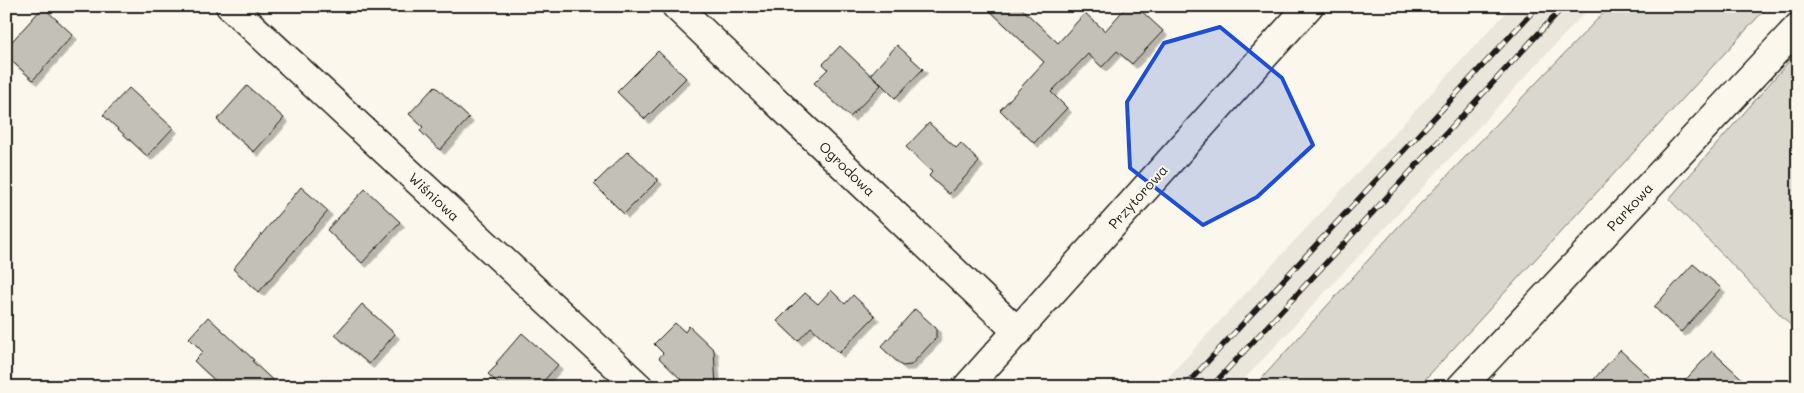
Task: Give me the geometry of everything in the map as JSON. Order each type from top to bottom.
[{"type":"street","name":"Wiśniowa","points":[[230,6],[639,387]]},
{"type":"street","name":"Ogrodowa","points":[[676,6],[1018,332]]},
{"type":"street","name":"Przytorowa","points":[[967,387],[1018,332],[1298,10]]},
{"type":"street","name":"Parkowa","points":[[1461,387],[1798,27]]},
{"type":"highlighted area","points":[[1220,27],[1282,78],[1313,145],[1257,197],[1203,225],[1130,168],[1127,102],[1164,43]]},
{"type":"shaded area","points":[[1512,6],[1591,6],[1237,387],[1159,387]]},
{"type":"shaded area","points":[[1610,6],[1768,6],[1418,387],[1254,387],[1397,228]]},
{"type":"shaded area","points":[[1798,51],[1798,333],[1669,199]]},
{"type":"building","points":[[985,6],[1019,6],[1058,43],[1085,13],[1105,31],[1127,6],[1136,6],[1163,31],[1132,64],[1117,51],[1102,67],[1088,54],[1051,92],[1067,108],[1034,143],[1000,110],[1044,62]]},
{"type":"building","points":[[43,7],[73,35],[33,80],[6,56],[6,48]]},
{"type":"building","points":[[897,45],[923,69],[895,98],[871,74]]},
{"type":"building","points":[[840,46],[881,85],[850,117],[814,83],[828,69],[823,64]]},
{"type":"building","points":[[658,51],[686,78],[645,119],[617,92]]},
{"type":"building","points":[[247,86],[284,118],[254,152],[217,120]]},
{"type":"building","points":[[435,86],[469,118],[440,150],[420,131],[423,127],[409,114]]},
{"type":"building","points":[[129,88],[173,128],[147,156],[103,115]]},
{"type":"building","points":[[929,123],[956,148],[961,143],[979,162],[949,194],[929,176],[932,172],[906,147]]},
{"type":"building","points":[[628,151],[658,180],[624,214],[594,184]]},
{"type":"building","points":[[301,187],[328,211],[259,292],[233,269]]},
{"type":"building","points":[[365,189],[400,222],[362,263],[327,230]]},
{"type":"building","points":[[1693,264],[1721,288],[1681,332],[1654,307]]},
{"type":"building","points":[[831,290],[845,304],[853,295],[875,316],[839,353],[811,327],[798,341],[777,321],[805,293],[818,304]]},
{"type":"building","points":[[362,304],[395,334],[369,364],[335,335]]},
{"type":"building","points":[[915,309],[936,328],[936,338],[911,365],[902,366],[881,347]]},
{"type":"building","points":[[208,317],[280,387],[222,387],[194,361],[203,352],[189,338]]},
{"type":"building","points":[[675,323],[685,332],[689,326],[714,350],[716,387],[689,387],[659,358],[663,353],[654,344]]},
{"type":"building","points":[[522,333],[558,365],[538,387],[502,387],[488,374]]},
{"type":"building","points":[[1620,350],[1660,387],[1587,387]]},
{"type":"building","points":[[1712,351],[1751,387],[1679,387]]},
{"type":"railway","points":[[1184,387],[1538,6]]},
{"type":"railway","points":[[1211,387],[1564,6]]}]
